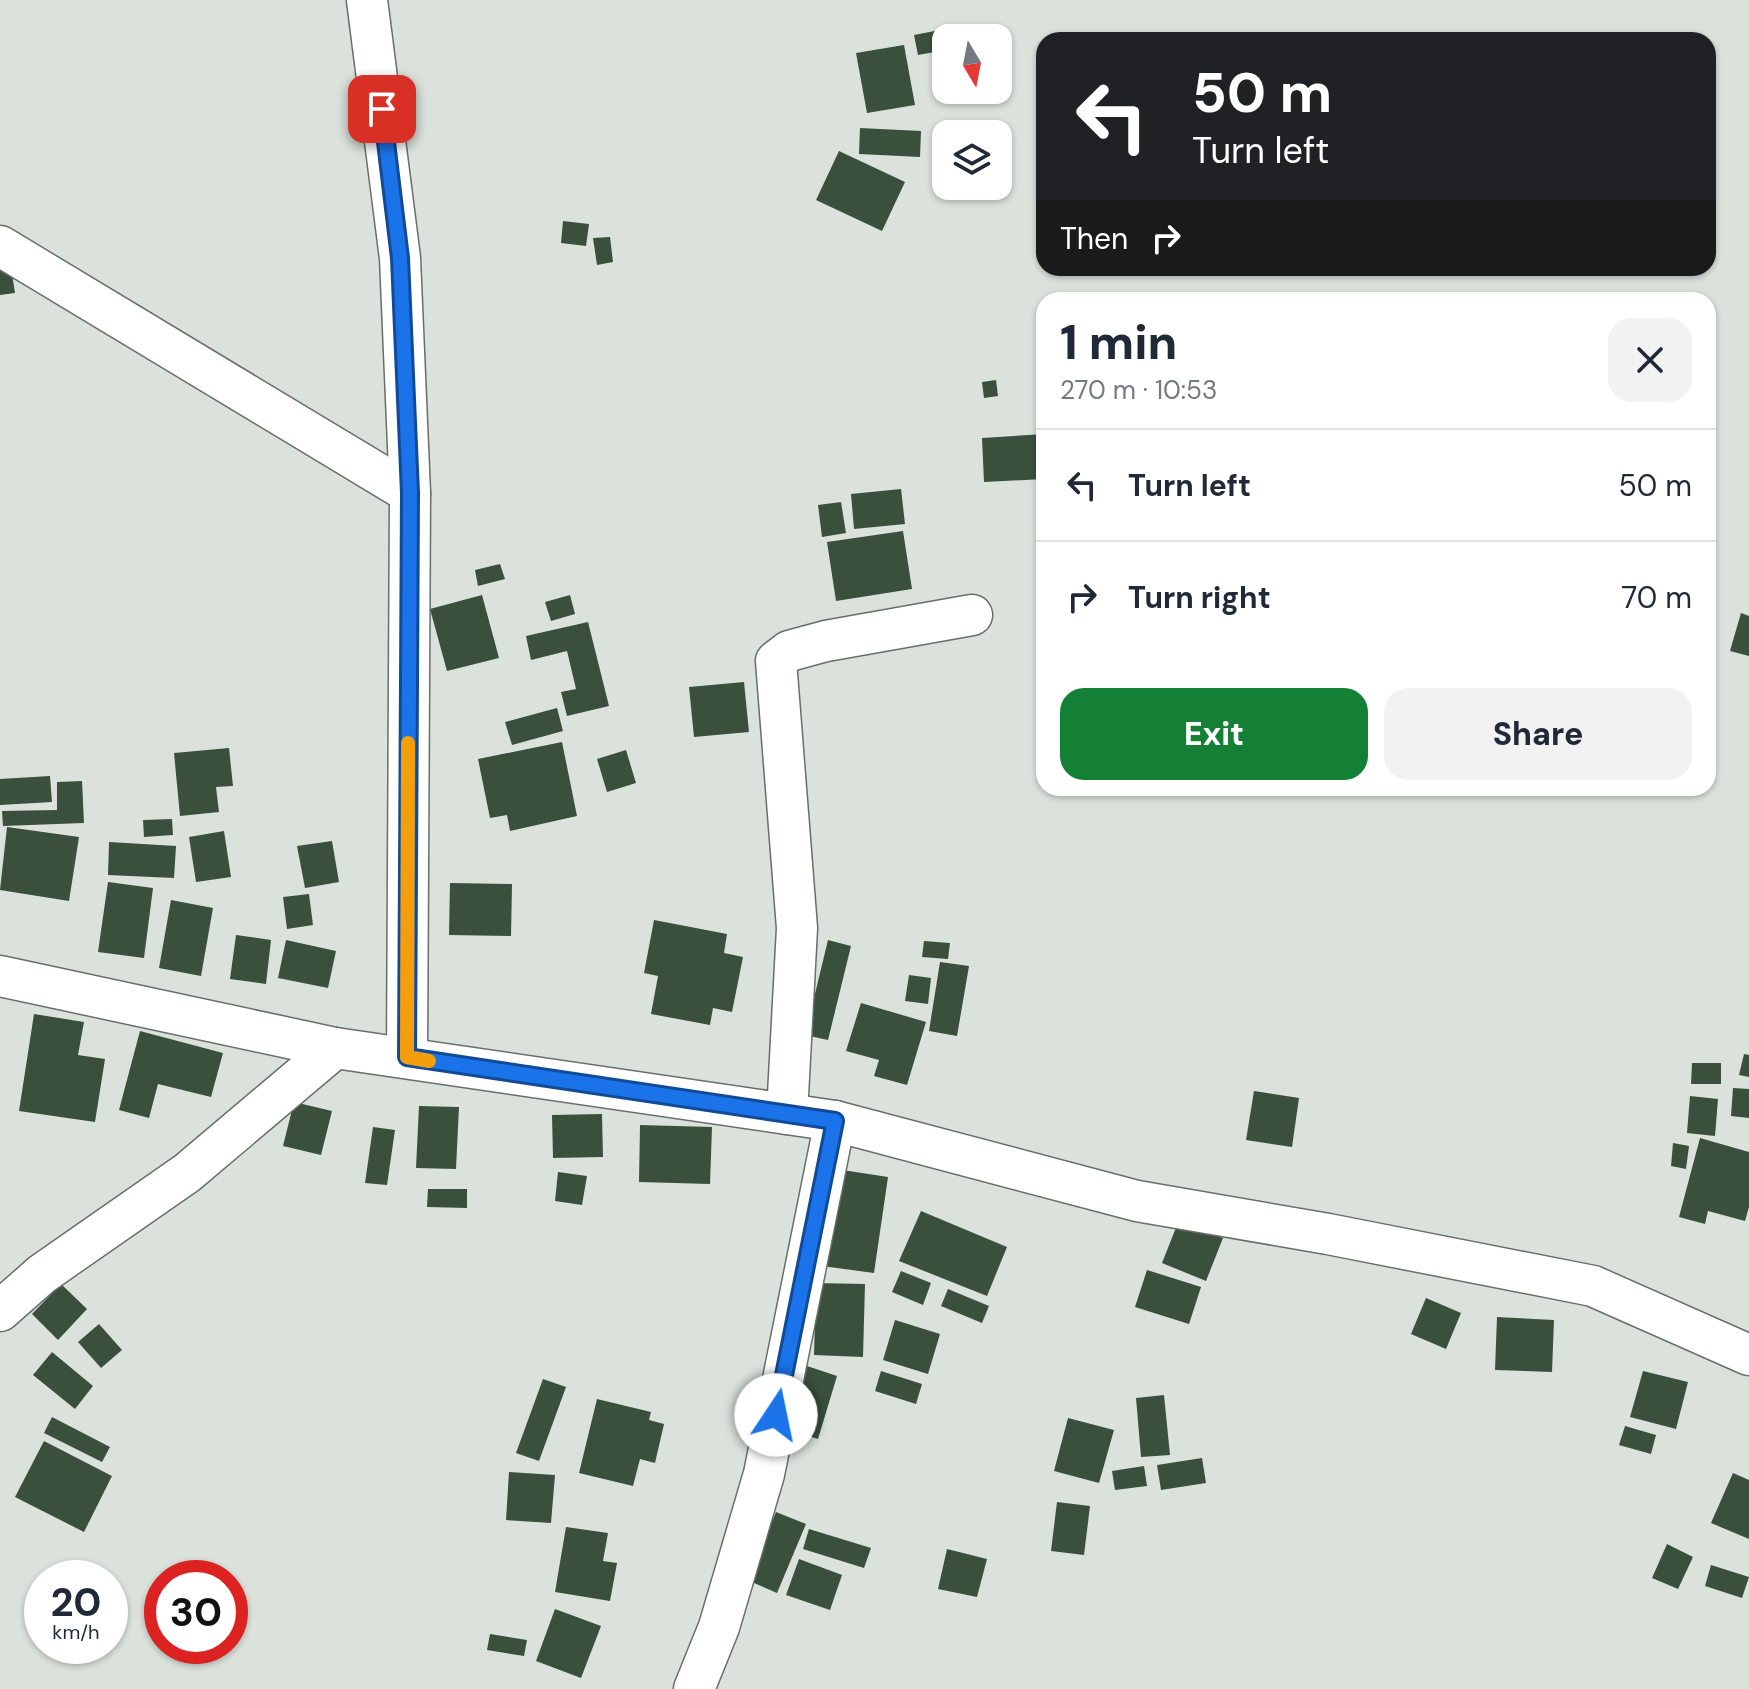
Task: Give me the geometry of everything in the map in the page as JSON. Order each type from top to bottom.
[{"type":"street","points":[[367,0],[400,258],[410,493],[407,1057]]},
{"type":"street","points":[[0,246],[410,493]]},
{"type":"street","points":[[787,1114],[797,928],[776,661],[789,651],[826,641],[972,615]]},
{"type":"street","points":[[0,976],[335,1048],[835,1121],[1137,1201],[1328,1234],[1593,1286],[1749,1355]]},
{"type":"street","points":[[0,1311],[42,1274],[187,1173],[335,1048]]},
{"type":"street","points":[[694,1689],[719,1627],[764,1474],[835,1121]]},
{"type":"building","points":[[932,32],[932,52],[918,55],[914,35]]},
{"type":"building","points":[[904,45],[915,105],[867,113],[856,53]]},
{"type":"building","points":[[860,128],[921,131],[920,157],[859,154]]},
{"type":"building","points":[[839,151],[905,182],[882,231],[816,200]]},
{"type":"building","points":[[563,221],[589,224],[586,246],[561,243]]},
{"type":"building","points":[[610,237],[613,262],[597,265],[593,238]]},
{"type":"building","points":[[9,254],[15,293],[0,295],[0,256]]},
{"type":"building","points":[[996,380],[998,396],[984,398],[982,382]]},
{"type":"building","points":[[1036,435],[1036,479],[984,482],[982,438]]},
{"type":"building","points":[[901,489],[905,524],[854,529],[851,494]]},
{"type":"building","points":[[841,502],[846,533],[822,537],[818,505]]},
{"type":"building","points":[[903,531],[912,589],[836,601],[827,542]]},
{"type":"building","points":[[500,564],[505,579],[478,586],[475,570]]},
{"type":"building","points":[[482,595],[499,658],[447,671],[430,609]]},
{"type":"building","points":[[570,595],[575,614],[551,621],[545,602]]},
{"type":"building","points":[[1741,613],[1749,616],[1749,656],[1730,651]]},
{"type":"building","points":[[588,622],[609,706],[567,716],[561,692],[576,689],[567,651],[531,660],[526,636]]},
{"type":"building","points":[[744,682],[749,732],[694,737],[689,687]]},
{"type":"building","points":[[557,708],[563,731],[512,745],[505,722]]},
{"type":"building","points":[[562,742],[577,816],[510,831],[507,815],[490,818],[478,759]]},
{"type":"building","points":[[229,748],[233,786],[216,787],[219,812],[180,816],[174,753]]},
{"type":"building","points":[[626,750],[636,783],[607,792],[597,759]]},
{"type":"building","points":[[50,776],[52,802],[0,805],[0,779]]},
{"type":"building","points":[[82,781],[84,823],[3,826],[2,811],[57,810],[57,782]]},
{"type":"building","points":[[172,819],[173,835],[144,837],[143,820]]},
{"type":"building","points":[[7,827],[79,837],[69,901],[0,890]]},
{"type":"building","points":[[224,831],[231,877],[196,882],[189,837]]},
{"type":"building","points":[[332,841],[339,882],[305,888],[297,846]]},
{"type":"building","points":[[109,842],[176,846],[174,878],[108,875]]},
{"type":"building","points":[[108,882],[153,888],[144,958],[98,952]]},
{"type":"building","points":[[450,883],[512,884],[511,936],[449,935]]},
{"type":"building","points":[[309,894],[313,925],[287,929],[283,897]]},
{"type":"building","points":[[171,900],[213,908],[201,976],[159,968]]},
{"type":"building","points":[[654,920],[727,934],[724,953],[743,957],[732,1012],[713,1008],[710,1025],[651,1014],[658,976],[644,973]]},
{"type":"building","points":[[236,935],[271,940],[266,984],[230,979]]},
{"type":"building","points":[[286,940],[336,951],[328,988],[278,978]]},
{"type":"building","points":[[828,940],[851,946],[828,1040],[805,1035]]},
{"type":"building","points":[[924,941],[950,943],[948,959],[922,957]]},
{"type":"building","points":[[940,962],[969,966],[957,1036],[929,1031]]},
{"type":"building","points":[[909,975],[931,978],[928,1004],[905,1001]]},
{"type":"building","points":[[861,1003],[926,1022],[907,1085],[874,1076],[879,1060],[846,1051]]},
{"type":"building","points":[[34,1014],[84,1022],[78,1055],[105,1059],[95,1122],[19,1111]]},
{"type":"building","points":[[140,1031],[223,1053],[211,1097],[158,1084],[149,1118],[119,1110]]},
{"type":"building","points":[[1744,1054],[1749,1055],[1749,1077],[1739,1075]]},
{"type":"building","points":[[1692,1063],[1721,1063],[1721,1084],[1691,1084]]},
{"type":"building","points":[[1733,1088],[1749,1089],[1749,1118],[1731,1116]]},
{"type":"building","points":[[1254,1091],[1299,1098],[1292,1147],[1246,1140]]},
{"type":"building","points":[[1690,1096],[1718,1099],[1715,1136],[1687,1133]]},
{"type":"building","points":[[294,1102],[332,1111],[321,1155],[283,1146]]},
{"type":"building","points":[[419,1106],[459,1107],[456,1169],[416,1168]]},
{"type":"building","points":[[602,1114],[603,1157],[553,1158],[552,1115]]},
{"type":"building","points":[[640,1125],[712,1127],[710,1184],[639,1182]]},
{"type":"building","points":[[373,1127],[395,1130],[387,1185],[365,1183]]},
{"type":"building","points":[[1700,1138],[1749,1152],[1749,1207],[1745,1221],[1708,1211],[1705,1224],[1679,1217]]},
{"type":"building","points":[[1673,1143],[1689,1146],[1686,1169],[1671,1166]]},
{"type":"building","points":[[836,1169],[888,1177],[874,1273],[822,1266]]},
{"type":"building","points":[[558,1172],[587,1176],[582,1205],[555,1201]]},
{"type":"building","points":[[428,1189],[467,1189],[467,1208],[427,1207]]},
{"type":"building","points":[[921,1211],[1007,1247],[987,1296],[899,1261]]},
{"type":"building","points":[[1179,1220],[1223,1238],[1206,1281],[1162,1263]]},
{"type":"building","points":[[1147,1270],[1201,1287],[1189,1324],[1135,1307]]},
{"type":"building","points":[[901,1271],[931,1283],[923,1305],[892,1292]]},
{"type":"building","points":[[816,1283],[865,1284],[863,1357],[814,1355]]},
{"type":"building","points":[[61,1284],[87,1309],[58,1340],[32,1314]]},
{"type":"building","points":[[948,1289],[989,1306],[982,1323],[941,1306]]},
{"type":"building","points":[[1426,1298],[1461,1313],[1446,1349],[1411,1334]]},
{"type":"building","points":[[1497,1317],[1554,1320],[1552,1372],[1495,1370]]},
{"type":"building","points":[[895,1320],[940,1334],[928,1374],[883,1360]]},
{"type":"building","points":[[99,1324],[122,1350],[101,1368],[78,1342]]},
{"type":"building","points":[[52,1352],[93,1386],[75,1409],[33,1375]]},
{"type":"building","points":[[795,1362],[837,1376],[818,1439],[776,1426]]},
{"type":"building","points":[[881,1371],[922,1384],[916,1404],[875,1391]]},
{"type":"building","points":[[1643,1371],[1688,1382],[1676,1429],[1630,1417]]},
{"type":"building","points":[[543,1379],[566,1387],[539,1461],[516,1453]]},
{"type":"building","points":[[1164,1395],[1170,1455],[1141,1457],[1136,1398]]},
{"type":"building","points":[[597,1399],[651,1412],[649,1420],[664,1424],[655,1463],[640,1459],[633,1486],[579,1473]]},
{"type":"building","points":[[52,1417],[110,1447],[102,1462],[44,1433]]},
{"type":"building","points":[[1068,1418],[1114,1430],[1099,1483],[1054,1471]]},
{"type":"building","points":[[1625,1426],[1656,1435],[1651,1454],[1619,1445]]},
{"type":"building","points":[[44,1441],[112,1476],[84,1532],[15,1497]]},
{"type":"building","points":[[1202,1458],[1206,1483],[1161,1490],[1157,1465]]},
{"type":"building","points":[[1144,1466],[1147,1486],[1115,1490],[1112,1471]]},
{"type":"building","points":[[509,1472],[555,1475],[551,1523],[506,1520]]},
{"type":"building","points":[[1733,1473],[1749,1480],[1749,1539],[1711,1523]]},
{"type":"building","points":[[1057,1502],[1090,1506],[1084,1555],[1051,1551]]},
{"type":"building","points":[[776,1512],[806,1524],[777,1593],[747,1580]]},
{"type":"building","points":[[566,1527],[608,1533],[603,1561],[617,1563],[610,1601],[555,1592]]},
{"type":"building","points":[[809,1529],[871,1548],[864,1568],[803,1549]]},
{"type":"building","points":[[1667,1544],[1693,1557],[1678,1589],[1652,1578]]},
{"type":"building","points":[[947,1549],[987,1559],[977,1597],[938,1589]]},
{"type":"building","points":[[799,1559],[842,1575],[830,1610],[786,1595]]},
{"type":"building","points":[[1711,1565],[1749,1577],[1742,1598],[1705,1586]]},
{"type":"building","points":[[555,1609],[601,1626],[581,1678],[536,1661]]},
{"type":"building","points":[[490,1634],[527,1640],[524,1656],[487,1650]]},
{"type":"slow traffic","points":[[408,743],[407,1057],[429,1061]]},
{"type":"route","points":[[382,109],[400,258],[410,493],[407,1057],[835,1121],[776,1415]]}]
